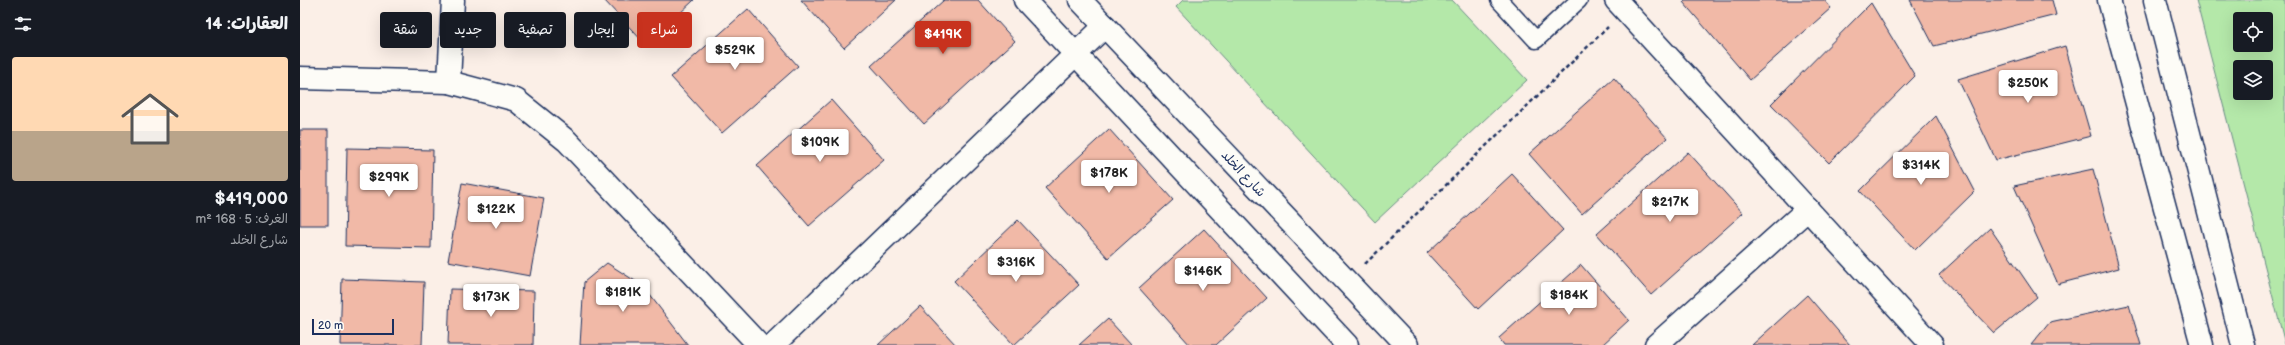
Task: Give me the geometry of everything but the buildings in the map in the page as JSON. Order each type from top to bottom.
[{"type":"street","points":[[449,82],[453,0]]},
{"type":"street","points":[[1025,0],[1347,345]]},
{"type":"street","name":"شارع الخلد","points":[[1080,0],[1407,345]]},
{"type":"street","points":[[2109,0],[2202,345]]},
{"type":"street","points":[[2155,0],[2243,345]]},
{"type":"street","points":[[1626,3],[1808,209],[1932,345]]},
{"type":"street","points":[[773,345],[1105,26]]},
{"type":"street","points":[[300,78],[449,82],[516,100],[567,141],[760,345]]},
{"type":"street","points":[[1656,345],[1808,209]]},
{"type":"lane","points":[[1499,0],[1536,40],[1579,0]]},
{"type":"path","points":[[1347,282],[1626,3]]},
{"type":"green space","points":[[1183,0],[1452,0],[1527,80],[1375,222],[1176,7]]},
{"type":"green space","points":[[2196,0],[2285,0],[2285,344]]}]
